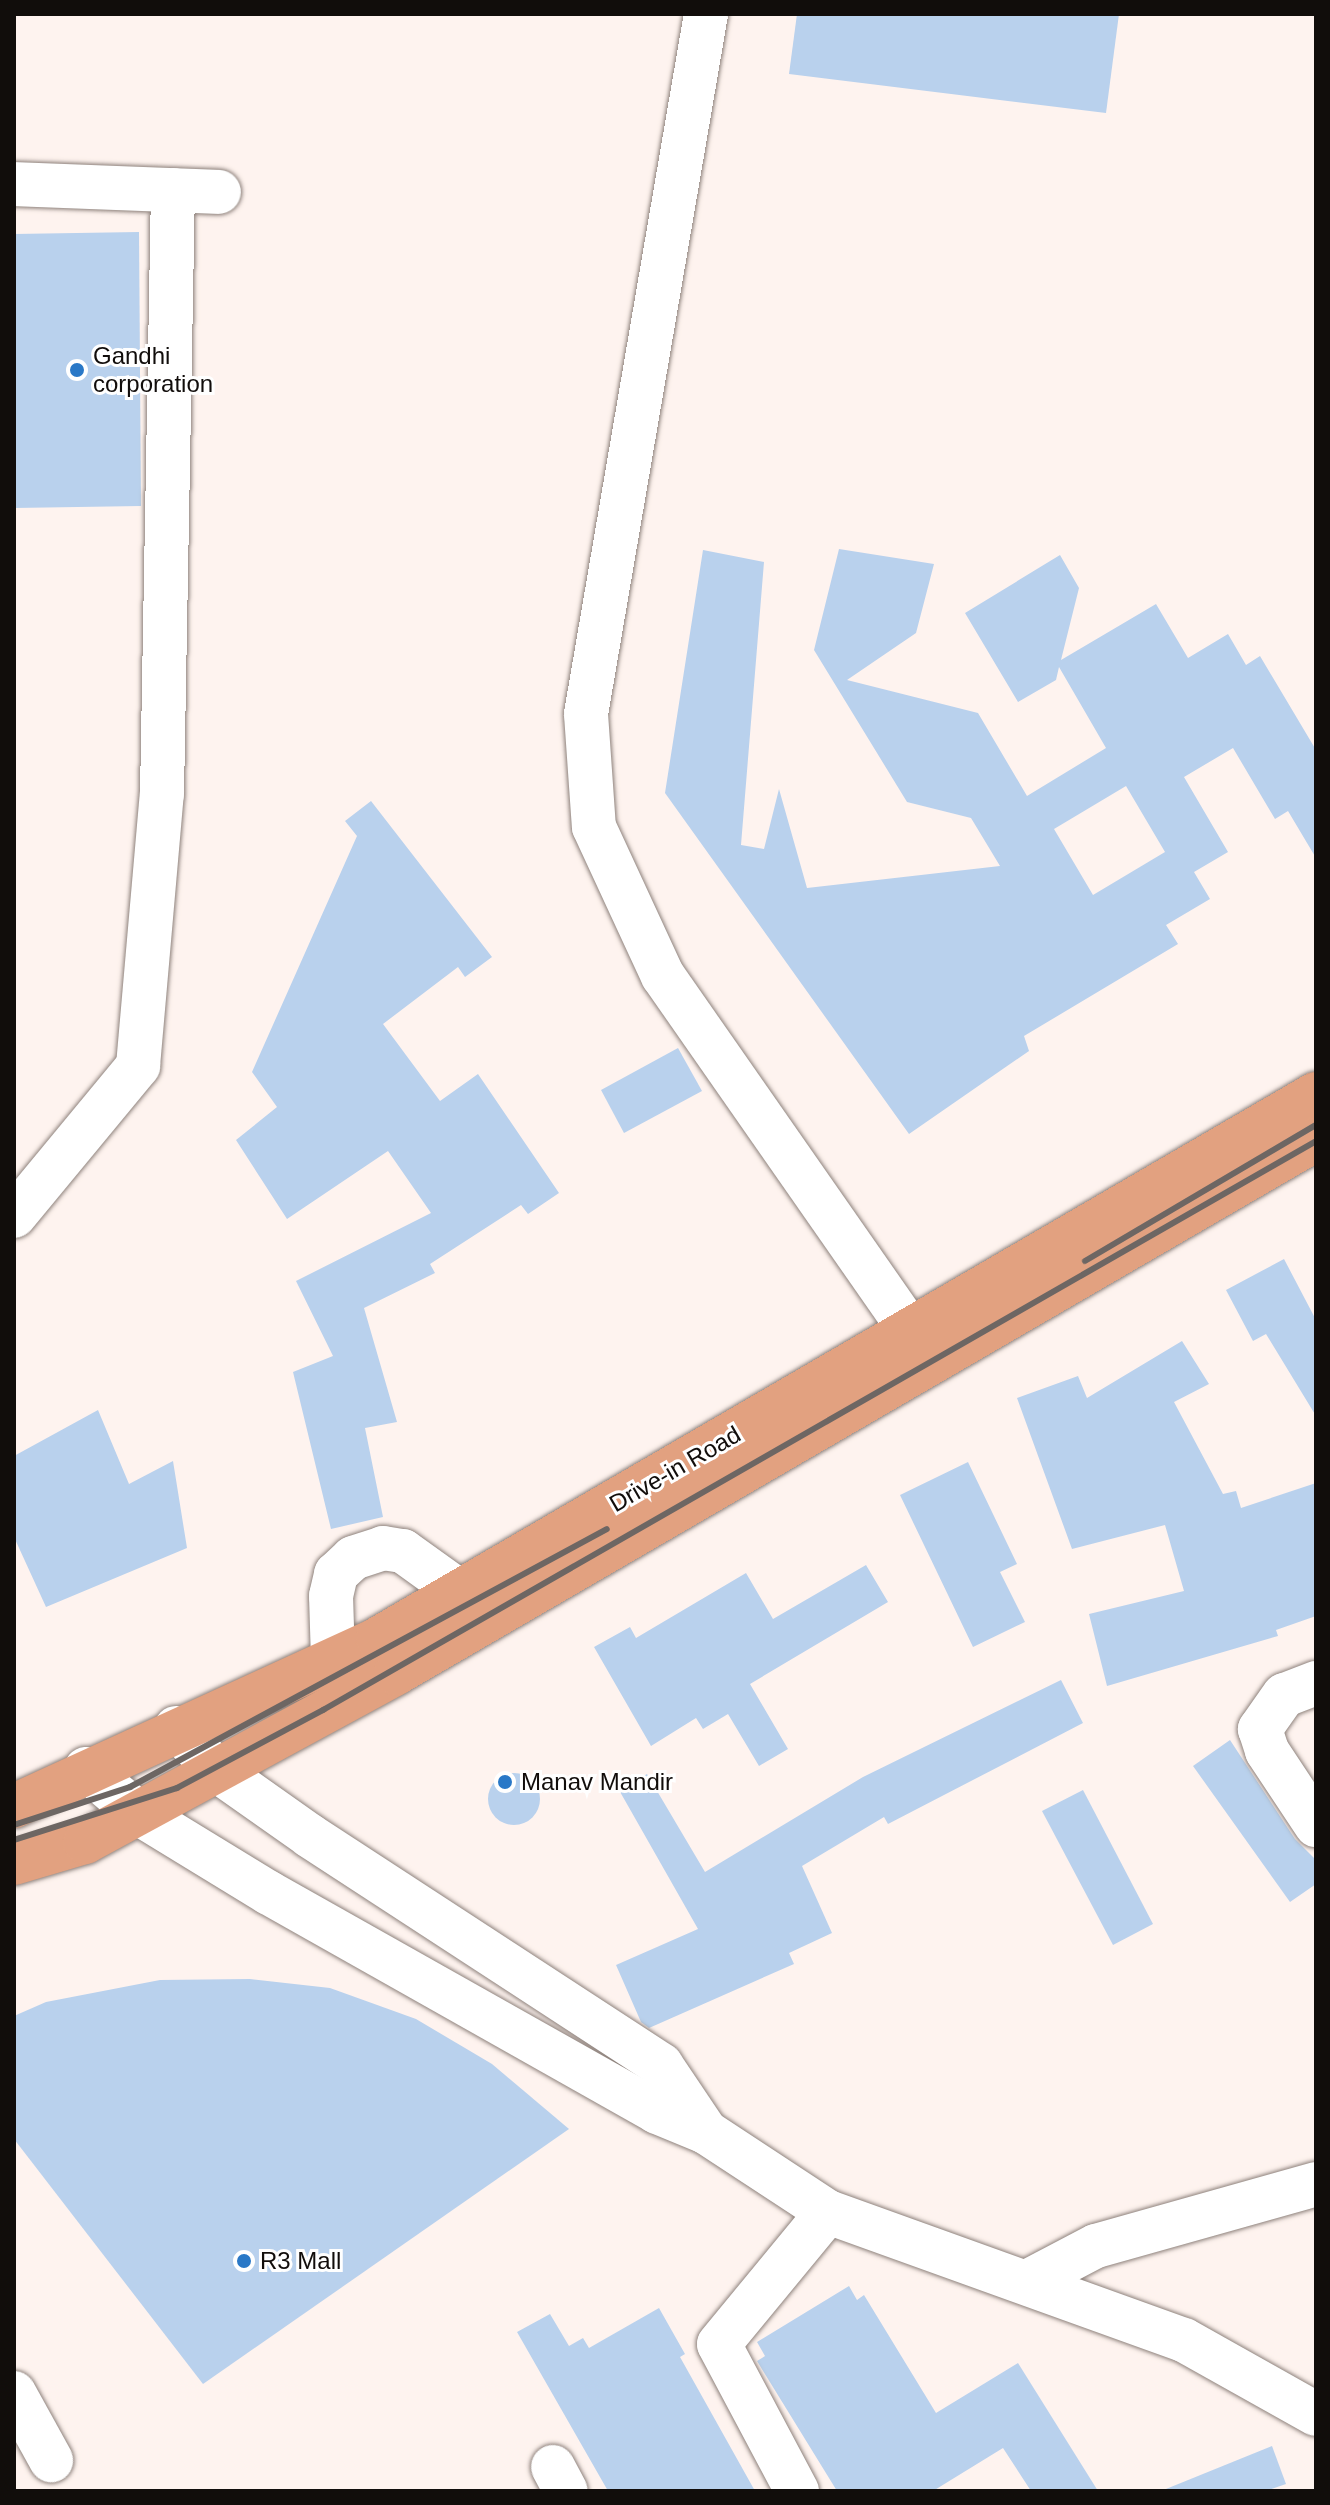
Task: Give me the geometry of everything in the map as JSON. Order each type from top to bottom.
[{"type":"main road","name":"Drive-in Road","points":[[14,1863],[67,1850],[218,1771],[928,1345],[1316,1094]]},
{"type":"main road","name":"Drive-in Road","points":[[14,1806],[86,1769],[333,1659],[1316,1139]]},
{"type":"street","points":[[706,14],[586,714],[594,827],[663,976],[928,1345]]},
{"type":"street","points":[[14,184],[219,192]]},
{"type":"street","points":[[14,1216],[138,1066],[162,794],[173,190]]},
{"type":"street","points":[[333,1659],[331,1596],[336,1574],[353,1558],[383,1548],[403,1551],[460,1592]]},
{"type":"street","points":[[1316,1683],[1284,1695],[1260,1729],[1267,1751],[1316,1825]]},
{"type":"street","points":[[176,1728],[218,1771],[661,2065],[706,2132]]},
{"type":"street","points":[[86,1769],[138,1813],[657,2112],[706,2132],[828,2212],[1184,2340],[1316,2414]]},
{"type":"street","points":[[1027,2282],[1096,2246],[1316,2184]]},
{"type":"street","points":[[797,2491],[719,2344],[828,2212]]},
{"type":"street","points":[[14,2393],[51,2460]]},
{"type":"building","points":[[797,14],[1119,14],[1106,113],[789,74]]},
{"type":"building","name":"Gandhi corporation","points":[[139,232],[141,506],[14,508],[14,234]]},
{"type":"building","points":[[839,549],[934,564],[916,633],[847,680],[978,713],[1027,796],[1106,748],[1059,667],[1056,680],[1018,702],[965,613],[1060,555],[1079,588],[1061,660],[1156,604],[1188,658],[1228,634],[1246,665],[1260,656],[1316,750],[1316,858],[1288,811],[1275,819],[1233,748],[1184,777],[1228,852],[1194,872],[1210,899],[1166,925],[1178,944],[1024,1036],[1029,1051],[909,1134],[665,793],[703,550],[764,562],[741,845],[764,849],[779,789],[807,888],[1000,866],[971,818],[907,802],[814,650]],"holes":[[[1126,786],[1165,852],[1093,895],[1054,829]]]},
{"type":"building","points":[[371,801],[492,957],[465,977],[458,967],[383,1024],[440,1101],[478,1074],[559,1193],[528,1214],[521,1205],[430,1264],[435,1273],[364,1308],[397,1422],[365,1428],[383,1517],[331,1529],[293,1372],[333,1356],[296,1281],[431,1213],[388,1151],[287,1219],[236,1140],[277,1107],[252,1072],[357,836],[345,821]]},
{"type":"building","points":[[678,1048],[702,1091],[624,1133],[601,1090]]},
{"type":"building","points":[[1284,1259],[1316,1320],[1316,1416],[1266,1334],[1253,1341],[1226,1290]]},
{"type":"building","points":[[1182,1341],[1209,1384],[1174,1402],[1223,1494],[1236,1491],[1241,1508],[1316,1483],[1316,1616],[1276,1630],[1278,1636],[1107,1686],[1089,1614],[1184,1591],[1165,1525],[1072,1549],[1017,1398],[1078,1376],[1087,1398]]},
{"type":"building","points":[[98,1410],[129,1484],[173,1461],[187,1548],[46,1607],[14,1537],[14,1456]]},
{"type":"building","points":[[968,1462],[1017,1564],[1000,1572],[1025,1622],[973,1647],[900,1495]]},
{"type":"building","points":[[866,1565],[888,1602],[750,1684],[788,1749],[759,1766],[728,1714],[703,1729],[696,1718],[651,1746],[594,1647],[630,1627],[636,1638],[746,1573],[773,1619]]},
{"type":"building","points":[[1061,1680],[1083,1723],[888,1824],[884,1817],[802,1866],[832,1933],[789,1953],[794,1964],[649,2028],[641,2022],[616,1965],[698,1929],[619,1790],[647,1774],[705,1872],[863,1777]]},
{"type":"building","points":[[1230,1740],[1295,1839],[1316,1860],[1316,1884],[1290,1902],[1193,1766]]},
{"type":"building","points":[[514,1773],[532,1781],[540,1799],[532,1817],[514,1825],[496,1817],[488,1799],[496,1781]]},
{"type":"building","points":[[1083,1790],[1153,1924],[1113,1945],[1042,1811]]},
{"type":"building","name":"R3 Mall","points":[[250,1979],[330,1988],[416,2019],[492,2064],[569,2129],[203,2384],[14,2139],[14,2016],[46,2002],[160,1980]]},
{"type":"building","points":[[849,2286],[857,2300],[864,2295],[936,2413],[1018,2363],[1098,2491],[1031,2491],[1003,2448],[933,2491],[837,2491],[757,2361],[765,2356],[757,2342]]},
{"type":"building","points":[[659,2308],[685,2354],[680,2357],[755,2491],[608,2491],[517,2332],[550,2314],[569,2346],[583,2338],[589,2348]]},
{"type":"building","points":[[1272,2446],[1286,2484],[1266,2491],[1161,2491]]},
{"type":"railway","points":[[1085,1261],[1316,1125]]},
{"type":"railway","points":[[14,1840],[177,1788],[323,1710],[1316,1141]]},
{"type":"railway","points":[[14,1825],[130,1787],[607,1529]]},
{"type":"place","name":"Gandhi corporation","points":[[77,370]]},
{"type":"place","name":"Manav Mandir","points":[[505,1782]]},
{"type":"place","name":"R3 Mall","points":[[244,2261]]}]
